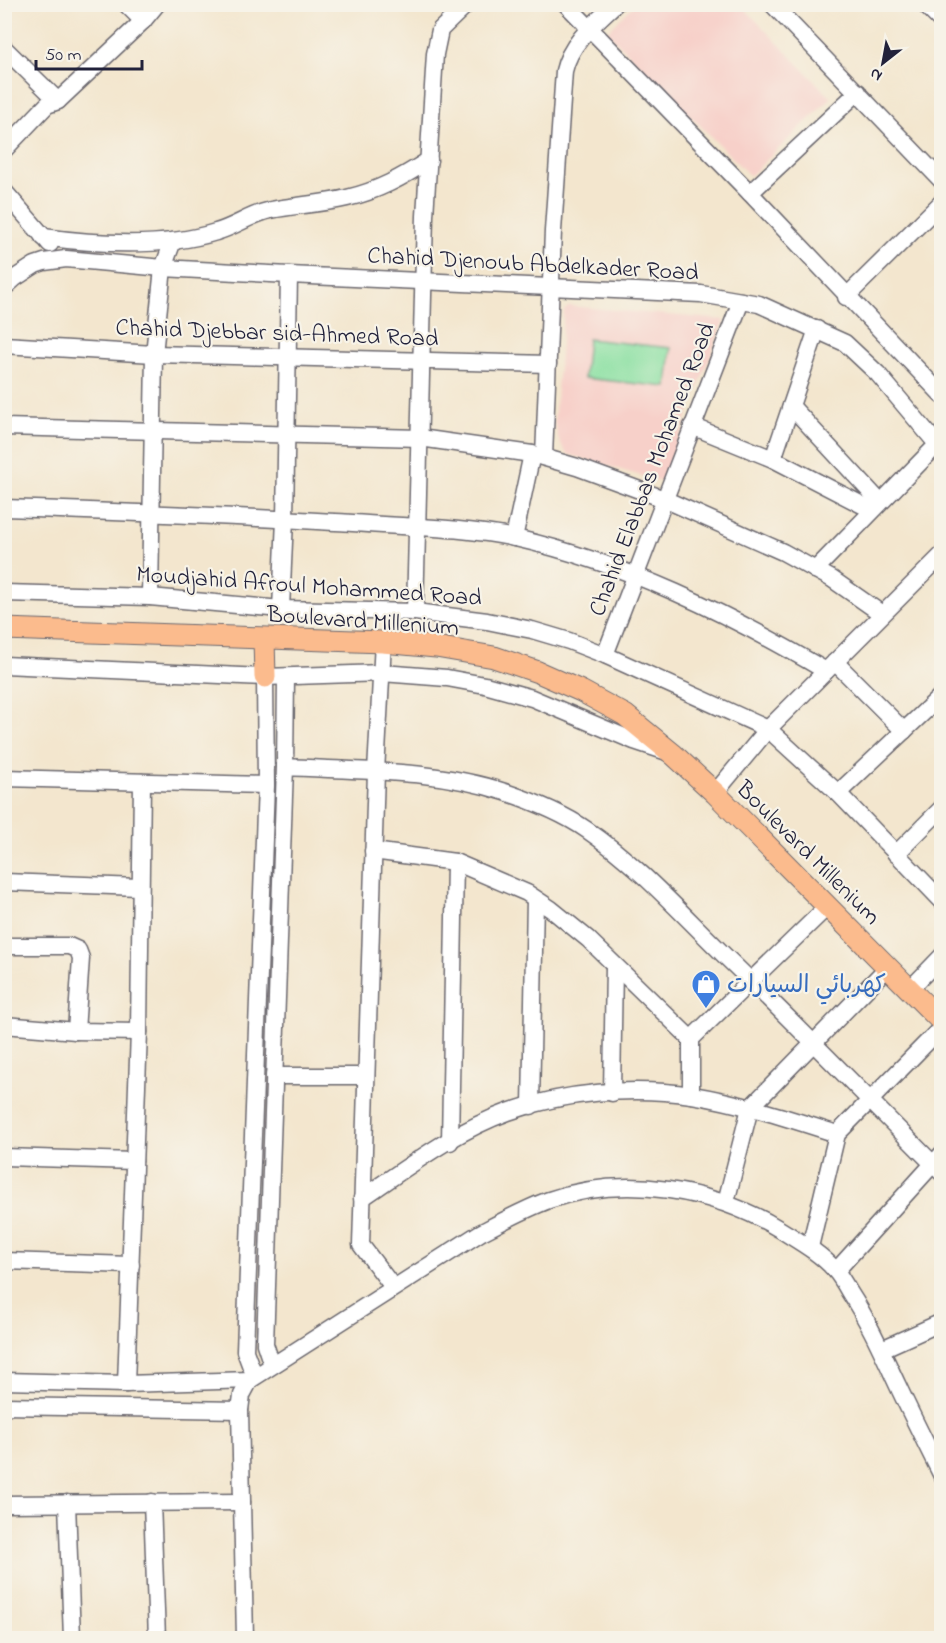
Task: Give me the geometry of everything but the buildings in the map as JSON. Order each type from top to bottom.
[{"type":"main road","name":"Boulevard Millenium","points":[[4,629],[383,642],[436,647],[494,657],[538,672],[581,691],[626,715],[674,754],[942,1022]]},
{"type":"main road","points":[[264,639],[275,677]]},
{"type":"street","points":[[126,4],[143,21]]},
{"type":"street","points":[[4,150],[47,105],[58,101],[143,21],[156,4]]},
{"type":"street","points":[[415,612],[425,216],[435,54],[440,30],[467,4]]},
{"type":"street","points":[[566,4],[942,395]]},
{"type":"street","points":[[514,538],[538,455],[548,364],[564,71],[569,55],[589,29],[615,4]]},
{"type":"street","points":[[924,4],[942,22]]},
{"type":"street","points":[[780,7],[942,181]]},
{"type":"street","points":[[4,48],[58,101]]},
{"type":"street","points":[[750,193],[858,92]]},
{"type":"street","points":[[43,237],[99,242],[173,241],[217,232],[268,210],[347,198],[380,188],[397,181],[429,160]]},
{"type":"street","points":[[4,191],[43,237],[66,259]]},
{"type":"street","points":[[846,297],[942,202]]},
{"type":"street","points":[[150,597],[154,354],[163,268],[173,241]]},
{"type":"street","name":"Chahid Djenoub Abdelkader Road","points":[[4,288],[35,265],[44,261],[66,259],[163,268],[289,275],[701,294],[759,304],[845,344],[878,374],[939,448]]},
{"type":"street","points":[[281,609],[285,519],[289,275]]},
{"type":"street","name":"Chahid Elabbas Mohamed Road","points":[[605,655],[741,301]]},
{"type":"street","points":[[773,459],[817,329]]},
{"type":"street","name":"Chahid Djebbar sid-Ahmed Road","points":[[4,345],[154,354],[548,364]]},
{"type":"street","points":[[791,406],[876,506]]},
{"type":"street","points":[[692,426],[773,459],[876,506]]},
{"type":"street","points":[[4,427],[420,438],[538,455],[664,499],[783,552],[832,579],[882,614]]},
{"type":"street","points":[[815,570],[876,506],[939,448]]},
{"type":"street","points":[[4,508],[285,519],[418,528],[514,538],[636,576],[706,606],[830,667],[904,731]]},
{"type":"street","points":[[715,793],[768,729],[942,555]]},
{"type":"street","name":"Moudjahid Afroul Mohammed Road","points":[[4,593],[150,597],[281,609],[415,612],[487,621],[532,630],[605,655],[768,729],[838,793],[942,900]]},
{"type":"street","points":[[383,642],[376,772],[361,1245],[393,1287]]},
{"type":"street","points":[[4,665],[275,677],[382,673],[447,678],[486,685],[532,698],[634,741],[674,754]]},
{"type":"street","points":[[272,1365],[265,1344],[285,767],[275,677]]},
{"type":"street","points":[[253,1377],[245,1351],[266,785],[275,677]]},
{"type":"street","points":[[838,793],[942,695]]},
{"type":"street","points":[[285,767],[376,772],[452,780],[505,792],[585,829],[624,858],[752,981],[870,1102],[938,1164],[836,1271]]},
{"type":"street","points":[[4,778],[266,785]]},
{"type":"street","points":[[126,1384],[138,1032],[142,782]]},
{"type":"street","points":[[896,854],[942,808]]},
{"type":"street","points":[[374,851],[455,862],[535,899],[551,909],[588,939],[691,1039],[691,1095]]},
{"type":"street","points":[[450,1142],[455,862]]},
{"type":"street","points":[[4,882],[140,886]]},
{"type":"street","points":[[531,1106],[535,899]]},
{"type":"street","points":[[691,1039],[828,906]]},
{"type":"street","points":[[4,945],[69,946],[78,951],[81,958],[76,1030]]},
{"type":"street","points":[[909,990],[942,956]]},
{"type":"street","points":[[612,1093],[614,965]]},
{"type":"street","points":[[726,1202],[750,1107],[886,968]]},
{"type":"street","points":[[4,1024],[138,1032]]},
{"type":"street","points":[[810,1247],[837,1134],[942,1027]]},
{"type":"street","points":[[255,1044],[276,1045]]},
{"type":"street","points":[[274,1076],[366,1076]]},
{"type":"street","points":[[362,1198],[450,1142],[506,1113],[578,1096],[634,1091],[691,1095],[750,1107],[837,1134]]},
{"type":"street","points":[[4,1157],[134,1161]]},
{"type":"street","points":[[245,1638],[240,1410],[242,1395],[253,1377],[393,1287],[517,1212],[552,1199],[596,1191],[651,1188],[687,1192],[726,1202],[769,1222],[810,1247],[836,1271],[861,1309],[942,1476]]},
{"type":"street","points":[[4,1261],[131,1265]]},
{"type":"street","points":[[882,1349],[942,1322]]},
{"type":"street","points":[[4,1381],[126,1384],[253,1377]]},
{"type":"street","points":[[4,1406],[240,1410]]},
{"type":"street","points":[[152,1502],[157,1638]]},
{"type":"street","points":[[4,1504],[242,1502]]},
{"type":"street","points":[[67,1503],[72,1638]]},
{"type":"shaded area","points":[[634,5],[741,5],[831,98],[750,176],[607,32]]},
{"type":"shaded area","points":[[569,306],[724,320],[662,482],[567,454],[560,443],[554,422],[564,311]]},
{"type":"green space","points":[[588,339],[671,348],[667,387],[584,378]]},
{"type":"place","name":"كهربائي السيارات","points":[[706,1010]]}]
